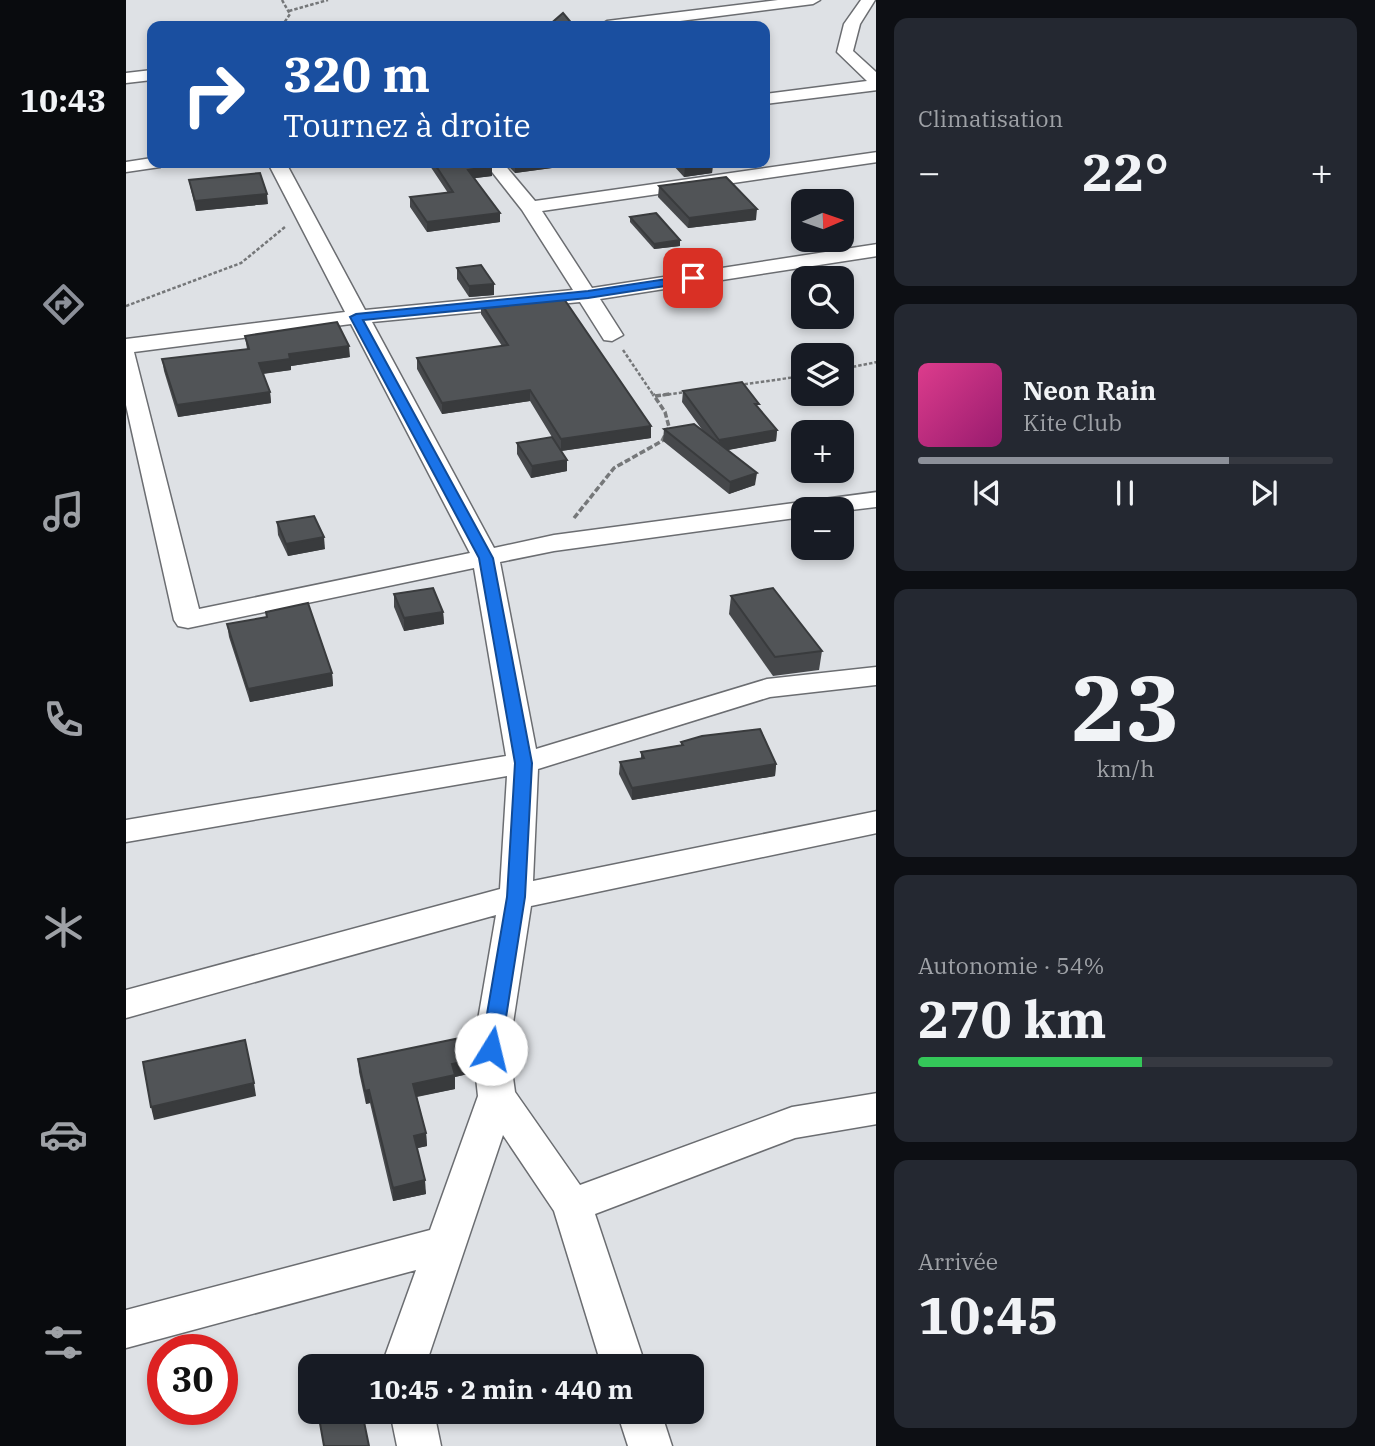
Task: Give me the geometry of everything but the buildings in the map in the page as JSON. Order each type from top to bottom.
[{"type":"street","points":[[647,21],[813,0]]},
{"type":"street","points":[[869,0],[852,24],[845,52],[876,84]]},
{"type":"street","points":[[126,78],[147,76]]},
{"type":"street","points":[[770,98],[876,84]]},
{"type":"street","points":[[530,207],[876,158]]},
{"type":"street","points":[[126,167],[147,164]]},
{"type":"street","points":[[280,168],[356,317],[486,558],[523,763],[516,897],[491,1049],[497,1096],[407,1354]]},
{"type":"street","points":[[498,168],[530,207],[612,335]]},
{"type":"street","points":[[126,346],[356,317],[588,295],[876,250]]},
{"type":"street","points":[[126,356],[188,620],[554,543],[873,503]]},
{"type":"street","points":[[126,831],[523,763],[767,688],[876,676]]},
{"type":"street","points":[[126,1004],[516,897],[876,822]]},
{"type":"street","points":[[497,1096],[572,1205],[620,1354]]},
{"type":"street","points":[[572,1205],[792,1123],[876,1108]]},
{"type":"street","points":[[126,1329],[445,1244]]},
{"type":"street","points":[[414,1424],[419,1446]]},
{"type":"street","points":[[643,1424],[650,1446]]},
{"type":"path","points":[[282,0],[290,15],[286,21]]},
{"type":"path","points":[[289,11],[328,0]]},
{"type":"path","points":[[126,306],[241,263],[280,229],[305,218]]},
{"type":"path","points":[[554,543],[614,468],[662,441],[669,427],[655,396],[612,335]]},
{"type":"path","points":[[854,367],[876,362]]},
{"type":"path","points":[[734,386],[791,378]]},
{"type":"path","points":[[655,396],[695,391]]},
{"type":"route","points":[[491,1049],[516,897],[523,763],[486,558],[356,317],[588,295],[693,278]]}]
